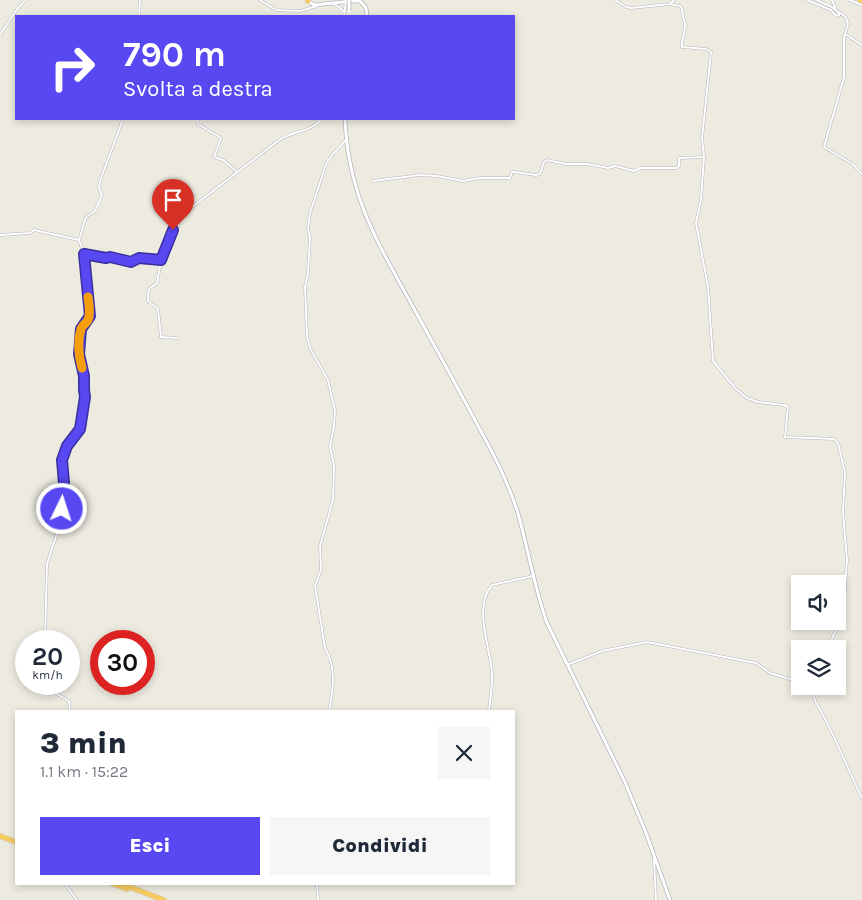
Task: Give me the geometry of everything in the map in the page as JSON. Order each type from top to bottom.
[{"type":"highway","points":[[0,838],[15,844]]},
{"type":"highway","points":[[116,885],[155,900]]},
{"type":"highway","points":[[125,885],[164,900]]},
{"type":"main road","points":[[308,0],[314,5],[362,1],[367,15]]},
{"type":"main road","points":[[348,1],[349,15]]},
{"type":"main road","points":[[345,120],[346,140],[354,182],[372,231],[506,479],[547,623],[624,780],[670,900]]},
{"type":"street","points":[[0,35],[25,0]]},
{"type":"street","points":[[139,15],[140,0]]},
{"type":"street","points":[[260,0],[273,9],[304,10],[319,5]]},
{"type":"street","points":[[304,10],[308,6],[308,0]]},
{"type":"street","points":[[615,0],[631,8],[670,4],[682,7],[682,18],[685,26],[681,46],[683,48],[706,48],[711,52],[702,138],[704,157],[701,198],[696,223],[708,286],[711,350],[714,364],[735,388],[747,398],[758,402],[788,407],[785,437],[834,439],[838,443],[845,472],[844,512],[847,560],[838,626],[831,640]]},
{"type":"street","points":[[670,4],[674,0]]},
{"type":"street","points":[[807,0],[831,10],[836,16],[839,15],[832,0]]},
{"type":"street","points":[[817,0],[838,11],[848,20],[845,34],[844,78],[824,147],[853,164],[862,174]]},
{"type":"street","points":[[849,0],[862,5]]},
{"type":"street","points":[[343,12],[348,1]]},
{"type":"street","points":[[331,3],[338,6],[344,15]]},
{"type":"street","points":[[845,34],[862,45]]},
{"type":"street","points":[[45,630],[48,564],[61,521],[64,483],[62,460],[67,446],[80,429],[85,397],[84,376],[79,354],[81,329],[90,316],[84,254],[79,240],[86,217],[95,212],[102,195],[99,188],[100,182],[123,120]]},
{"type":"street","points":[[197,120],[198,124],[218,134],[222,139],[215,151],[214,157],[223,160],[237,172]]},
{"type":"street","points":[[177,338],[162,337],[158,309],[147,302],[149,289],[157,283],[161,260],[179,216],[288,135],[315,126],[321,120]]},
{"type":"street","points":[[329,710],[333,676],[329,656],[325,648],[314,586],[320,572],[321,542],[333,500],[334,465],[330,447],[335,410],[328,380],[310,348],[307,335],[305,287],[308,273],[310,213],[326,164],[346,140]]},
{"type":"street","points":[[373,181],[420,175],[463,181],[480,178],[510,178],[512,172],[536,176],[540,174],[544,162],[547,160],[566,164],[587,164],[610,168],[615,166],[634,171],[640,168],[676,168],[679,166],[679,158],[704,157]]},
{"type":"street","points":[[0,235],[30,233],[34,230],[79,240]]},
{"type":"street","points":[[84,254],[131,262],[139,258],[161,260]]},
{"type":"street","points":[[489,710],[492,672],[483,622],[485,598],[492,585],[533,576]]},
{"type":"street","points":[[567,665],[602,651],[648,642],[760,664],[770,673],[791,679]]},
{"type":"street","points":[[59,695],[70,701],[70,710]]},
{"type":"street","points":[[814,695],[815,702],[831,730],[838,750],[862,798]]},
{"type":"street","points":[[654,859],[656,900]]},
{"type":"street","points":[[66,885],[76,900]]},
{"type":"street","points":[[317,885],[318,900]]},
{"type":"slow traffic","points":[[82,368],[79,354],[80,340],[81,329],[90,316],[88,297]]},
{"type":"route","points":[[62,509],[64,483],[62,460],[67,446],[80,429],[85,397],[85,380],[79,354],[81,329],[90,316],[84,254],[131,262],[139,258],[161,260],[173,230]]}]
